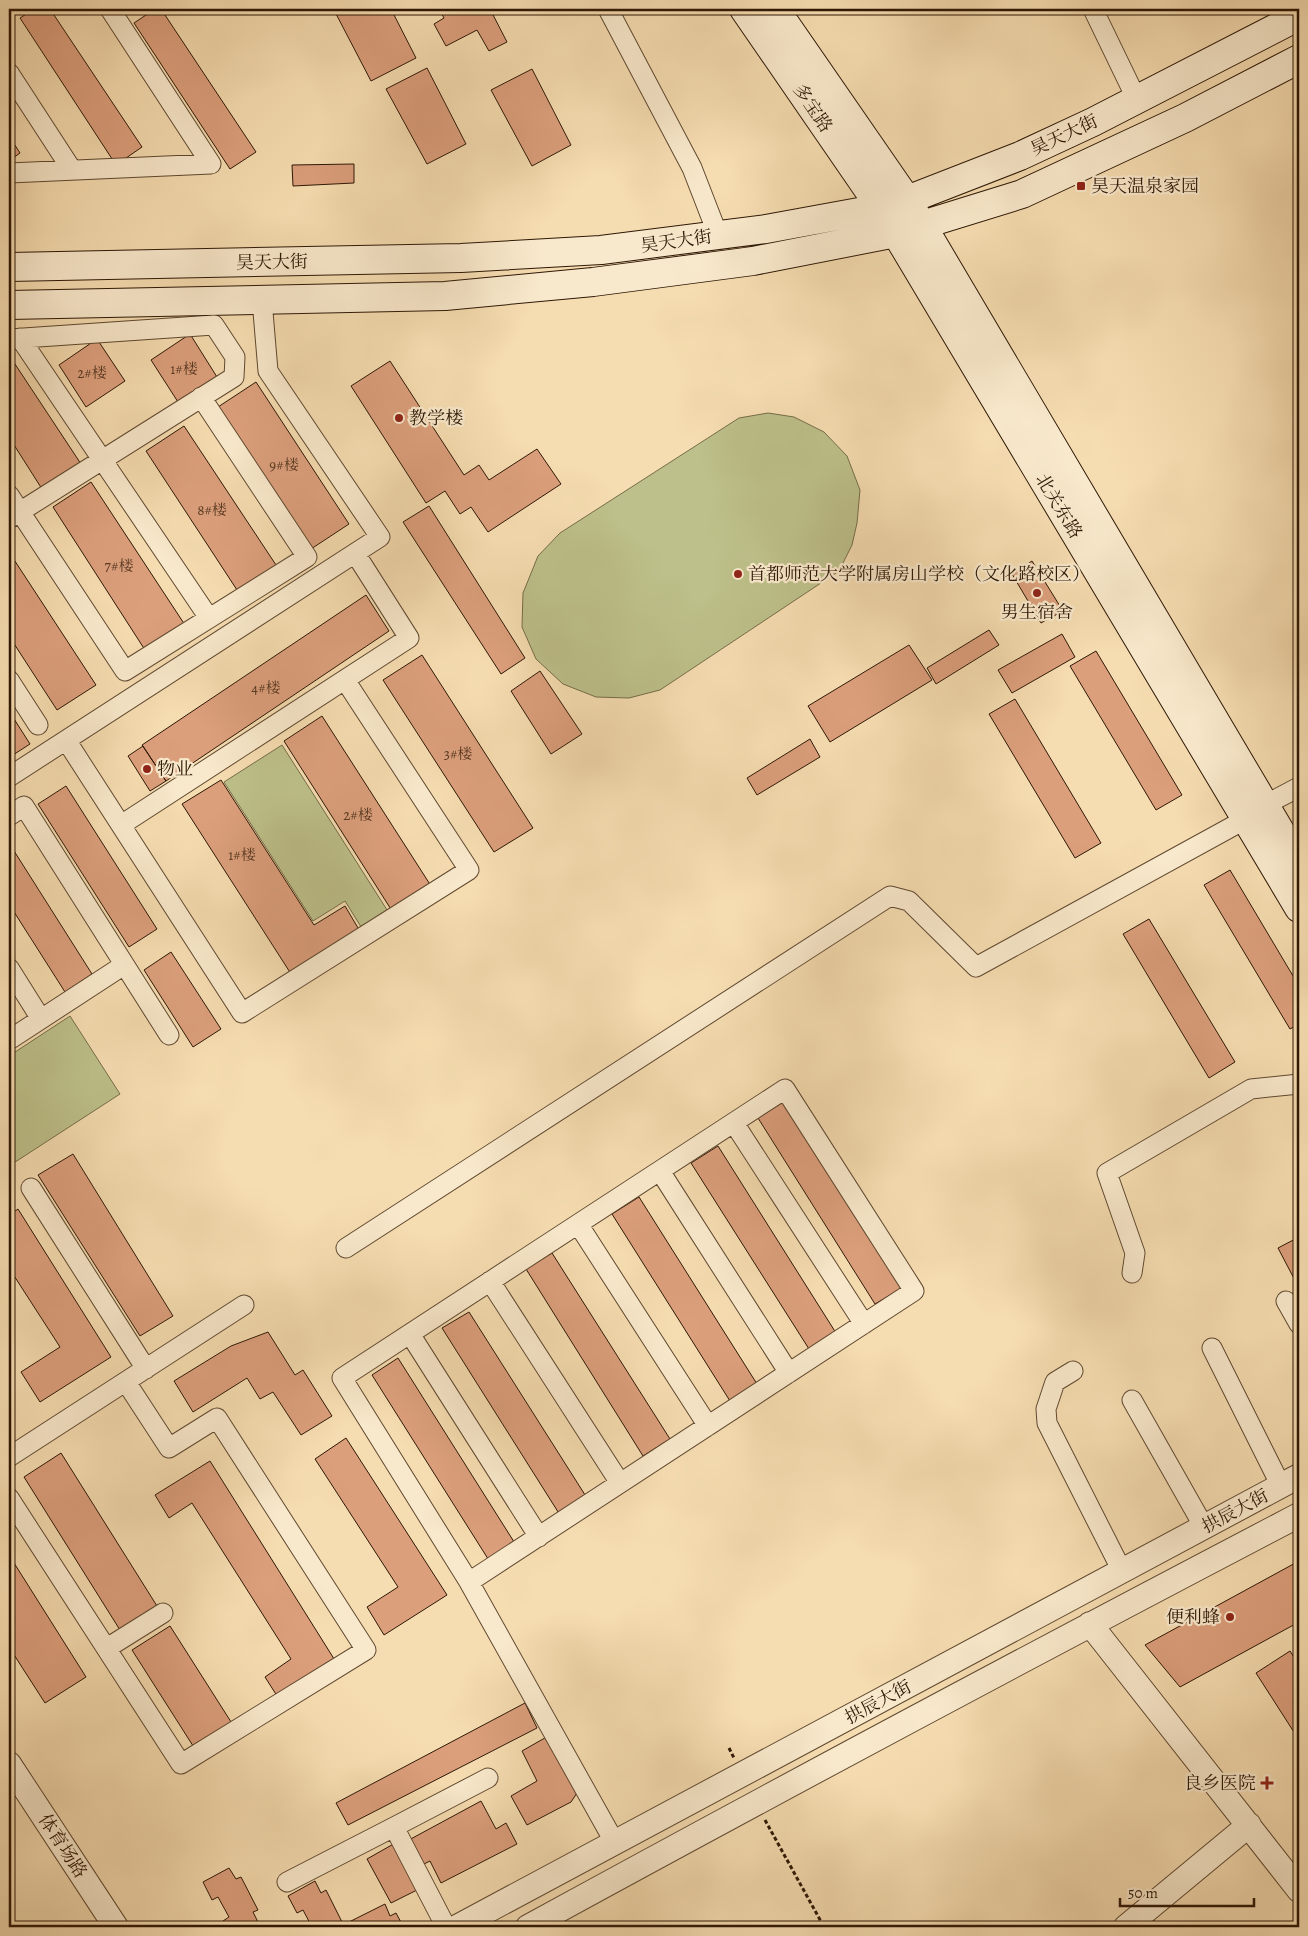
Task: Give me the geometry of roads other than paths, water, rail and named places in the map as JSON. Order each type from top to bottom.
[{"type":"main road","name":"多宝路","points":[[744,9],[881,208]]},
{"type":"main road","name":"多宝路","points":[[775,9],[907,200]]},
{"type":"main road","name":"昊天大街","points":[[9,267],[461,258],[626,248],[766,229],[881,208],[907,200],[1020,156],[1137,100],[1299,16]]},
{"type":"main road","name":"昊天大街","points":[[9,305],[444,296],[593,282],[753,261],[896,233],[1022,194],[1185,118],[1299,59]]},
{"type":"main road","name":"北关东路","points":[[907,200],[1255,812],[1299,908]]},
{"type":"main road","name":"北关东路","points":[[881,208],[1255,812],[1299,863]]},
{"type":"street","points":[[9,173],[211,164],[110,9]]},
{"type":"street","points":[[608,9],[692,168],[718,235]]},
{"type":"street","points":[[1093,9],[1137,100]]},
{"type":"street","points":[[9,73],[72,170]]},
{"type":"street","points":[[9,777],[380,537],[268,371],[262,300]]},
{"type":"street","points":[[14,515],[234,377],[235,357],[214,325],[15,338]]},
{"type":"street","points":[[15,338],[103,459],[209,618]]},
{"type":"street","points":[[9,495],[14,515],[125,671],[307,557],[201,398]]},
{"type":"street","points":[[121,825],[409,638],[355,553]]},
{"type":"street","points":[[9,680],[38,725]]},
{"type":"street","points":[[66,740],[242,1013],[468,870],[345,680]]},
{"type":"street","points":[[346,1248],[890,896],[909,901],[976,967],[1299,787]]},
{"type":"street","points":[[9,816],[24,806],[169,1035]]},
{"type":"street","points":[[9,1040],[124,966]]},
{"type":"street","points":[[9,968],[41,1019]]},
{"type":"street","points":[[1132,1273],[1135,1252],[1107,1173],[1251,1089],[1299,1084]]},
{"type":"street","points":[[469,1582],[914,1291],[785,1089],[342,1378],[469,1582],[615,1843]]},
{"type":"street","points":[[734,1123],[864,1324]]},
{"type":"street","points":[[660,1171],[789,1373]]},
{"type":"street","points":[[31,1188],[146,1369]]},
{"type":"street","points":[[578,1224],[708,1426]]},
{"type":"street","points":[[490,1281],[620,1484]]},
{"type":"street","points":[[1286,1301],[1299,1324]]},
{"type":"street","points":[[9,1457],[244,1305]]},
{"type":"street","points":[[410,1334],[538,1537]]},
{"type":"street","points":[[1212,1348],[1290,1481]]},
{"type":"street","points":[[1073,1371],[1055,1382],[1046,1409],[1047,1423],[1122,1571]]},
{"type":"street","points":[[9,1498],[181,1764],[366,1650],[218,1418],[169,1448],[126,1382]]},
{"type":"street","points":[[1132,1400],[1204,1528]]},
{"type":"street","name":"拱辰大街","points":[[457,1927],[1290,1481]]},
{"type":"street","name":"拱辰大街","points":[[528,1927],[1090,1624],[1299,1515]]},
{"type":"street","points":[[107,1648],[163,1613]]},
{"type":"street","points":[[1090,1624],[1299,1890]]},
{"type":"street","name":"体育场路","points":[[9,1764],[116,1927]]},
{"type":"street","points":[[287,1882],[488,1778]]},
{"type":"street","points":[[1126,1927],[1249,1825]]},
{"type":"street","points":[[394,1827],[446,1927]]},
{"type":"place","name":"昊天温泉家园","points":[[1081,186]]},
{"type":"place","name":"教学楼","points":[[399,418]]},
{"type":"place","name":"首都师范大学附属房山学校（文化路校区）","points":[[738,574]]},
{"type":"place","name":"男生宿舍","points":[[1037,593]]},
{"type":"place","name":"物业","points":[[147,769]]},
{"type":"place","name":"便利蜂","points":[[1230,1617]]},
{"type":"place","name":"良乡医院","points":[[1267,1783]]}]
